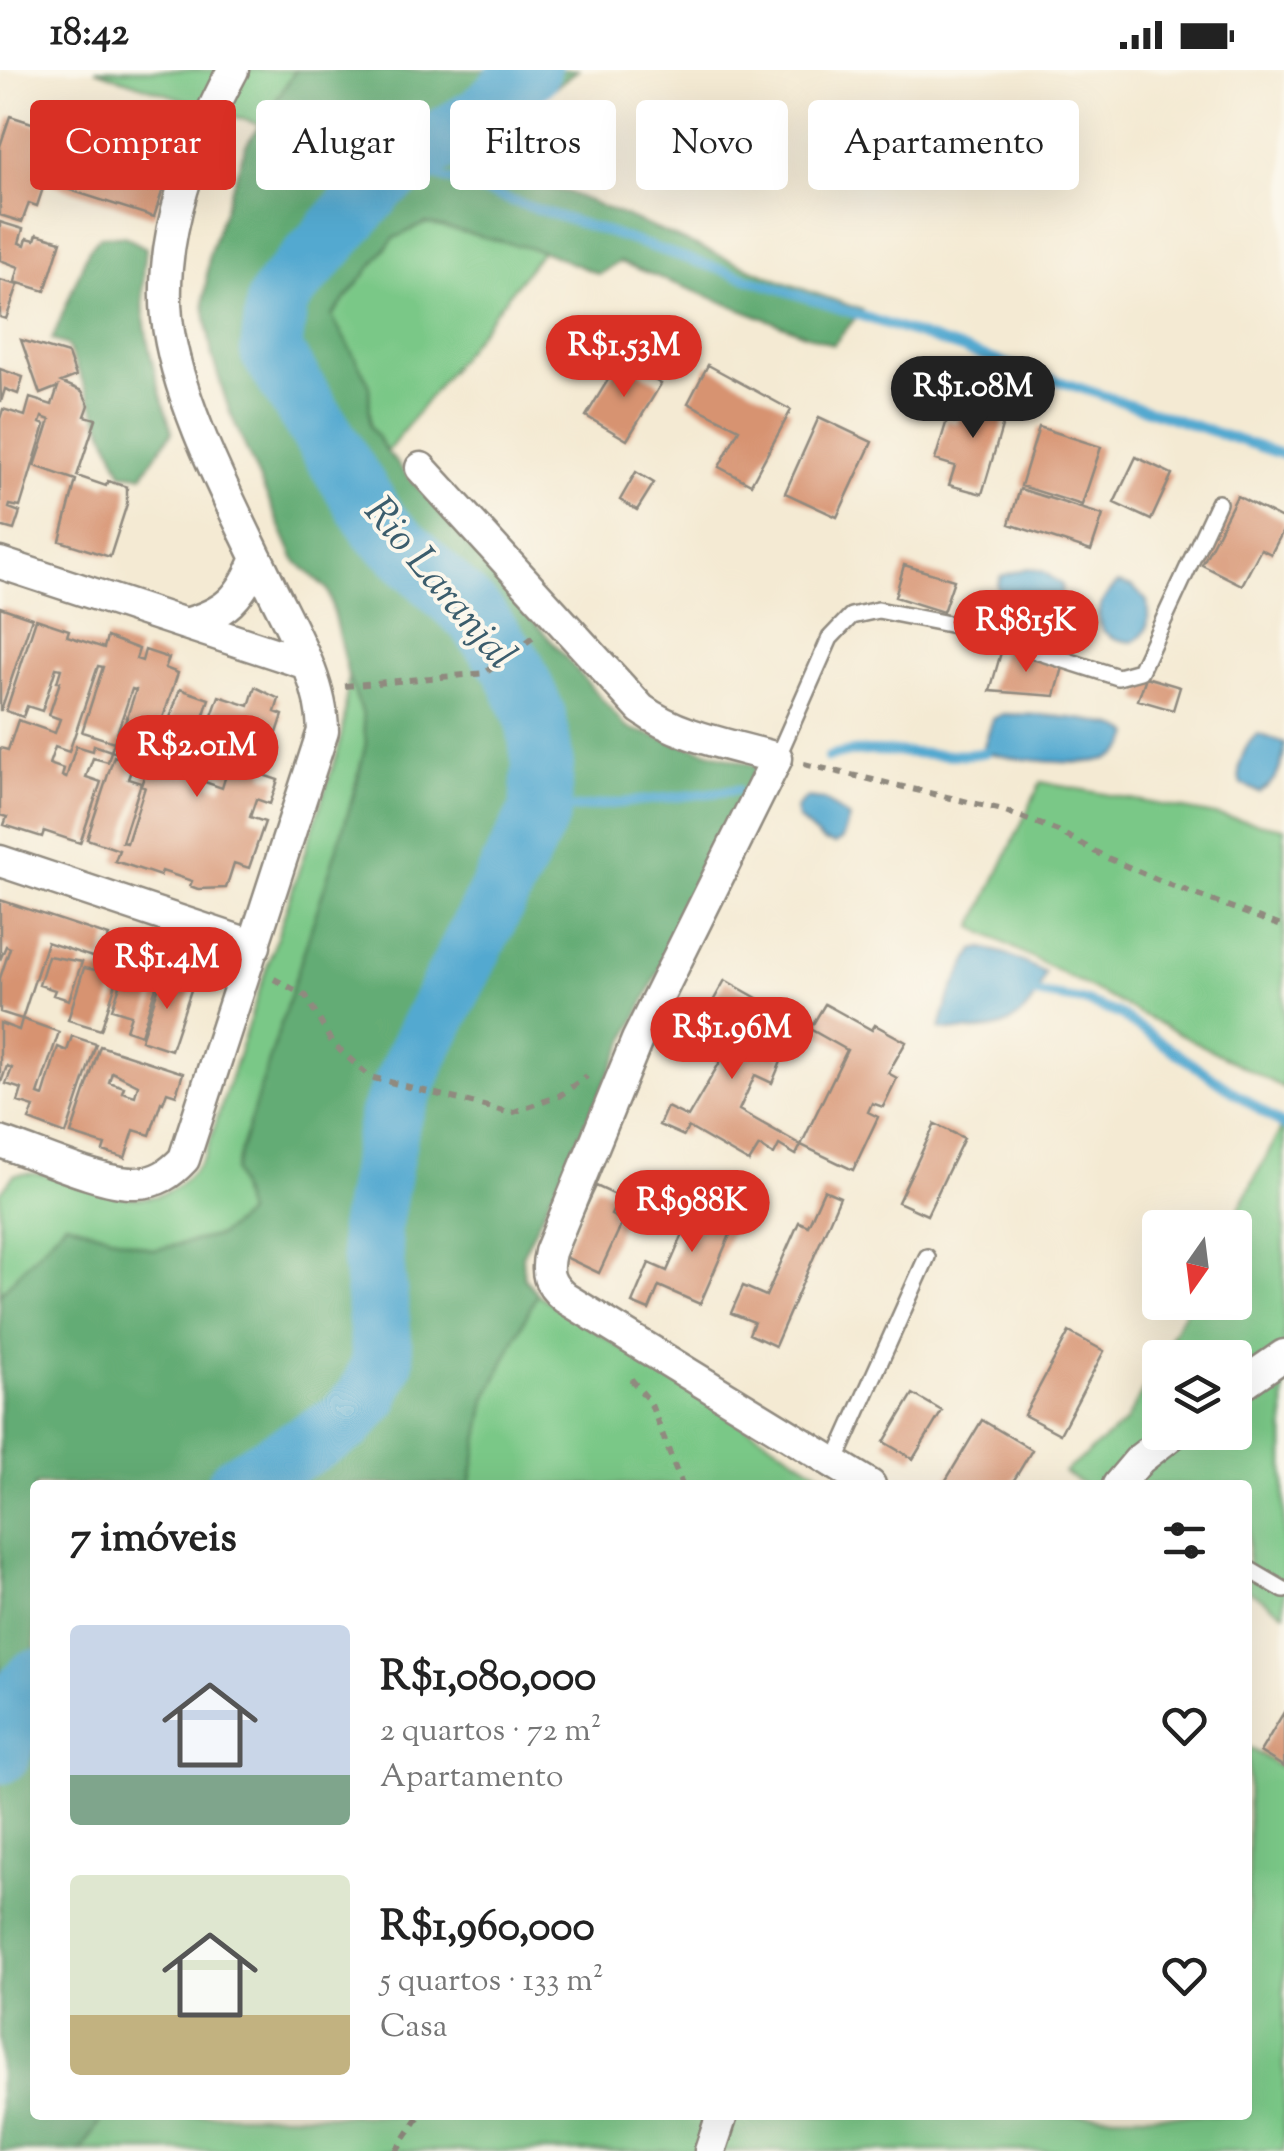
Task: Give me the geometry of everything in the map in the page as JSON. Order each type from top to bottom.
[{"type":"street","points":[[1,1144],[134,1184],[157,1180],[176,1167],[190,1148],[323,731],[307,664],[188,398],[174,355],[166,303],[180,203],[206,123],[233,70]]},
{"type":"street","points":[[421,468],[641,710],[677,728],[777,758],[637,1040],[546,1267],[548,1280],[565,1298],[862,1480]]},
{"type":"street","points":[[185,624],[210,617],[231,602],[247,582],[257,558]]},
{"type":"street","points":[[0,563],[307,664]]},
{"type":"street","points":[[0,861],[251,958]]},
{"type":"street","points":[[1252,1377],[1284,1355]]},
{"type":"street","points":[[1122,1480],[1151,1450]]},
{"type":"street","points":[[710,2151],[720,2120]]},
{"type":"lane","points":[[777,758],[830,638],[841,623],[862,612],[890,612],[954,625],[1118,677],[1140,670],[1218,503]]},
{"type":"lane","points":[[834,1462],[928,1257]]},
{"type":"lane","points":[[1252,1571],[1284,1590]]},
{"type":"path","points":[[316,694],[346,685],[486,673],[528,641]]},
{"type":"path","points":[[777,758],[1003,810],[1058,830],[1103,856],[1168,884],[1284,927]]},
{"type":"path","points":[[251,958],[306,996],[332,1043],[370,1077],[511,1114],[559,1096],[590,1074]]},
{"type":"path","points":[[627,1374],[650,1402],[680,1480]]},
{"type":"path","points":[[396,2151],[417,2120]]},
{"type":"green space","points":[[95,70],[296,70],[276,100],[256,100],[256,124],[236,117],[236,100],[185,100]]},
{"type":"green space","points":[[296,70],[578,70],[539,100],[450,100],[450,190],[567,192],[783,282],[862,310],[833,345],[620,262],[599,274],[542,251],[426,223],[394,238],[332,316],[369,383],[370,426],[387,452],[627,728],[757,766],[522,1256],[524,1277],[537,1294],[486,1399],[471,1480],[30,1480],[30,2120],[102,2120],[81,2151],[0,2151],[0,1294],[66,1222],[154,1250],[220,1235],[246,1214],[234,1171],[355,791],[366,743],[362,712],[348,676],[328,590],[295,560],[229,410],[212,356],[204,304],[209,255],[231,190],[236,190],[236,175],[246,145],[256,130],[256,190],[430,190],[430,100],[276,100]]},
{"type":"green space","points":[[426,223],[542,251],[387,452],[370,426],[369,383],[331,316],[394,238]]},
{"type":"green space","points":[[101,236],[124,236],[146,248],[145,320],[152,363],[172,432],[142,475],[122,473],[67,345],[52,340],[89,249]]},
{"type":"green space","points":[[348,676],[362,712],[366,743],[246,1214],[220,1235],[154,1250],[66,1222],[0,1294],[0,1193],[14,1175],[40,1174],[136,1198],[160,1195],[182,1182],[205,1156],[338,751]]},
{"type":"green space","points":[[1041,782],[1284,828],[1284,1088],[973,927]]},
{"type":"green space","points":[[1284,1123],[1284,1613],[1252,1593],[1252,1480],[1077,1480],[1064,1472],[1126,1422],[1142,1392],[1142,1450],[1252,1450],[1252,1340],[1169,1340],[1180,1320],[1252,1320],[1252,1210],[1238,1210]]},
{"type":"green space","points":[[537,1294],[831,1480],[471,1480],[486,1399]]},
{"type":"green space","points":[[1252,1750],[1284,1770],[1284,2151],[81,2151],[102,2120],[1252,2120]]},
{"type":"water","points":[[1028,568],[1044,572],[1062,585],[1060,608],[1052,618],[1020,610],[997,586],[1001,576]]},
{"type":"water","points":[[1118,583],[1133,587],[1147,601],[1146,630],[1133,642],[1108,635],[1098,621],[1102,603]]},
{"type":"water","points":[[1003,714],[1090,721],[1131,734],[1122,751],[1100,760],[1050,762],[1014,758],[986,752],[984,746],[993,719]]},
{"type":"water","points":[[1258,734],[1284,743],[1278,772],[1259,792],[1241,784],[1239,771],[1245,750]]},
{"type":"water","points":[[806,798],[824,800],[849,818],[842,840],[835,844],[823,841],[798,819],[796,808]]},
{"type":"water","points":[[983,948],[1006,954],[1045,973],[1038,992],[1018,1017],[1006,1024],[992,1029],[940,1029],[963,969],[974,950]]},
{"type":"building","points":[[10,116],[30,122],[30,190],[42,190],[37,206],[29,203],[22,222],[0,215],[0,146]]},
{"type":"building","points":[[70,190],[163,190],[154,217]]},
{"type":"building","points":[[0,222],[23,229],[19,243],[25,245],[27,238],[35,240],[37,234],[61,241],[45,291],[15,282],[19,267],[0,260]]},
{"type":"building","points":[[0,280],[18,285],[6,319],[0,317]]},
{"type":"building","points":[[21,340],[68,354],[76,376],[61,382],[82,391],[89,405],[85,416],[96,419],[77,476],[106,486],[108,481],[127,487],[127,504],[110,557],[60,541],[76,480],[35,466],[50,420],[42,417],[40,423],[45,425],[20,507],[9,508],[20,512],[14,530],[0,526],[3,409],[25,416],[30,398],[52,405],[58,387],[40,394]]},
{"type":"building","points":[[620,360],[661,384],[627,440],[586,416]]},
{"type":"building","points":[[708,365],[791,410],[751,484],[719,467],[739,429],[688,403]]},
{"type":"building","points":[[0,369],[23,377],[18,394],[5,389],[1,402]]},
{"type":"building","points":[[966,390],[1009,403],[982,494],[949,485],[955,466],[935,460],[947,420],[956,423]]},
{"type":"building","points":[[819,417],[872,442],[837,517],[785,493]]},
{"type":"building","points":[[1039,427],[1101,447],[1082,505],[1021,486]]},
{"type":"building","points":[[1136,457],[1172,474],[1151,520],[1114,503]]},
{"type":"building","points":[[636,472],[654,483],[637,510],[620,500]]},
{"type":"building","points":[[1020,489],[1103,515],[1091,551],[1009,524]]},
{"type":"building","points":[[1237,496],[1284,520],[1284,529],[1271,554],[1261,549],[1242,585],[1202,565]]},
{"type":"building","points":[[904,565],[954,580],[943,612],[895,597]]},
{"type":"building","points":[[0,607],[32,618],[1,710],[0,710]]},
{"type":"building","points":[[36,619],[69,630],[67,636],[104,648],[107,637],[139,649],[136,659],[142,661],[145,650],[169,658],[165,668],[178,673],[153,748],[141,744],[139,749],[151,753],[148,763],[111,751],[108,762],[93,758],[86,777],[101,782],[80,843],[44,831],[42,837],[4,825],[7,817],[0,815],[0,748],[8,750],[18,720],[55,733],[60,719],[49,715],[60,682],[61,669],[56,668],[42,711],[27,706],[23,717],[6,711]],"holes":[[[98,666],[103,667],[82,732],[114,742],[132,689],[136,690],[119,741],[115,740],[111,751],[94,745],[93,751],[76,746],[66,778],[62,776],[64,769],[49,764],[55,747],[69,752]]]},
{"type":"building","points":[[1002,649],[1063,667],[1055,696],[990,691]]},
{"type":"building","points":[[1146,677],[1180,687],[1173,710],[1138,700]]},
{"type":"building","points":[[255,687],[279,699],[275,712],[283,715],[263,775],[278,780],[270,804],[256,799],[250,817],[265,822],[249,868],[234,863],[226,888],[198,889],[190,886],[192,881],[162,871],[160,876],[115,861],[119,850],[87,839],[114,756],[134,762],[128,779],[141,783],[122,842],[127,843],[145,787],[141,786],[148,763],[186,776],[190,765],[194,766],[219,696],[249,706]],"holes":[[[213,770],[226,775],[222,788],[199,780],[202,773],[211,776]]]},
{"type":"building","points":[[180,689],[209,699],[187,768],[156,758]]},
{"type":"building","points":[[0,900],[109,936],[101,960],[47,942],[22,1019],[0,1012],[0,978],[10,948],[6,946],[0,960]]},
{"type":"building","points":[[48,956],[82,962],[69,1000],[39,985]]},
{"type":"building","points":[[128,962],[162,967],[141,1035],[126,1030],[131,1015],[112,1009]]},
{"type":"building","points":[[84,968],[119,974],[101,1030],[68,1020]]},
{"type":"building","points":[[163,974],[193,984],[171,1050],[141,1040]]},
{"type":"building","points":[[725,980],[764,1002],[741,1042],[764,1056],[767,1050],[783,1057],[772,1083],[755,1075],[739,1110],[801,1145],[796,1155],[779,1145],[774,1155],[759,1146],[749,1162],[688,1127],[684,1136],[659,1125],[667,1107],[688,1117],[720,1062],[703,1053],[717,1029],[702,1021]]},
{"type":"building","points":[[825,1004],[872,1030],[875,1025],[906,1042],[888,1073],[897,1078],[883,1107],[872,1103],[868,1112],[878,1117],[853,1170],[801,1145],[847,1050],[810,1029]]},
{"type":"building","points":[[22,1019],[59,1032],[38,1094],[43,1096],[58,1047],[67,1051],[72,1036],[96,1044],[66,1134],[29,1120],[34,1107],[18,1102],[22,1089],[6,1084],[12,1068],[7,1066],[0,1085],[0,1023],[19,1030]]},
{"type":"building","points":[[100,1046],[183,1073],[176,1095],[167,1092],[161,1102],[150,1135],[134,1130],[125,1158],[103,1151],[105,1145],[71,1134]],"holes":[[[112,1072],[138,1085],[135,1096],[109,1082]]]},
{"type":"building","points":[[935,1124],[964,1138],[927,1215],[898,1202]]},
{"type":"building","points":[[596,1186],[620,1197],[611,1215],[623,1221],[599,1273],[563,1256]]},
{"type":"building","points":[[824,1190],[840,1197],[775,1346],[749,1334],[754,1322],[731,1313],[743,1286],[766,1296],[799,1222],[808,1226]]},
{"type":"building","points":[[700,1195],[740,1212],[700,1304],[659,1286],[649,1310],[632,1303],[649,1263],[667,1271]]},
{"type":"building","points":[[1069,1332],[1104,1351],[1060,1434],[1024,1415]]},
{"type":"building","points":[[913,1394],[942,1411],[913,1459],[884,1442]]},
{"type":"building","points":[[982,1420],[1032,1450],[1014,1480],[946,1480]]},
{"type":"building","points":[[1284,1712],[1284,1767],[1260,1752]]},
{"type":"waterway","name":"Rio Laranjal","points":[[246,1480],[344,1423],[368,1397],[383,1361],[370,1229],[390,1117],[419,1051],[540,812],[543,765],[536,718],[513,666],[475,616],[380,527],[271,351],[277,302],[379,183],[418,154],[483,116],[530,70]]},
{"type":"waterway","points":[[430,174],[1284,455]]},
{"type":"waterway","points":[[828,758],[861,751],[947,755],[986,752]]},
{"type":"waterway","points":[[540,812],[737,790]]},
{"type":"waterway","points":[[1027,992],[1084,1001],[1119,1014],[1284,1126]]},
{"type":"waterway","name":"Rio Laranjal","points":[[0,1753],[23,1694],[30,1686]]}]
